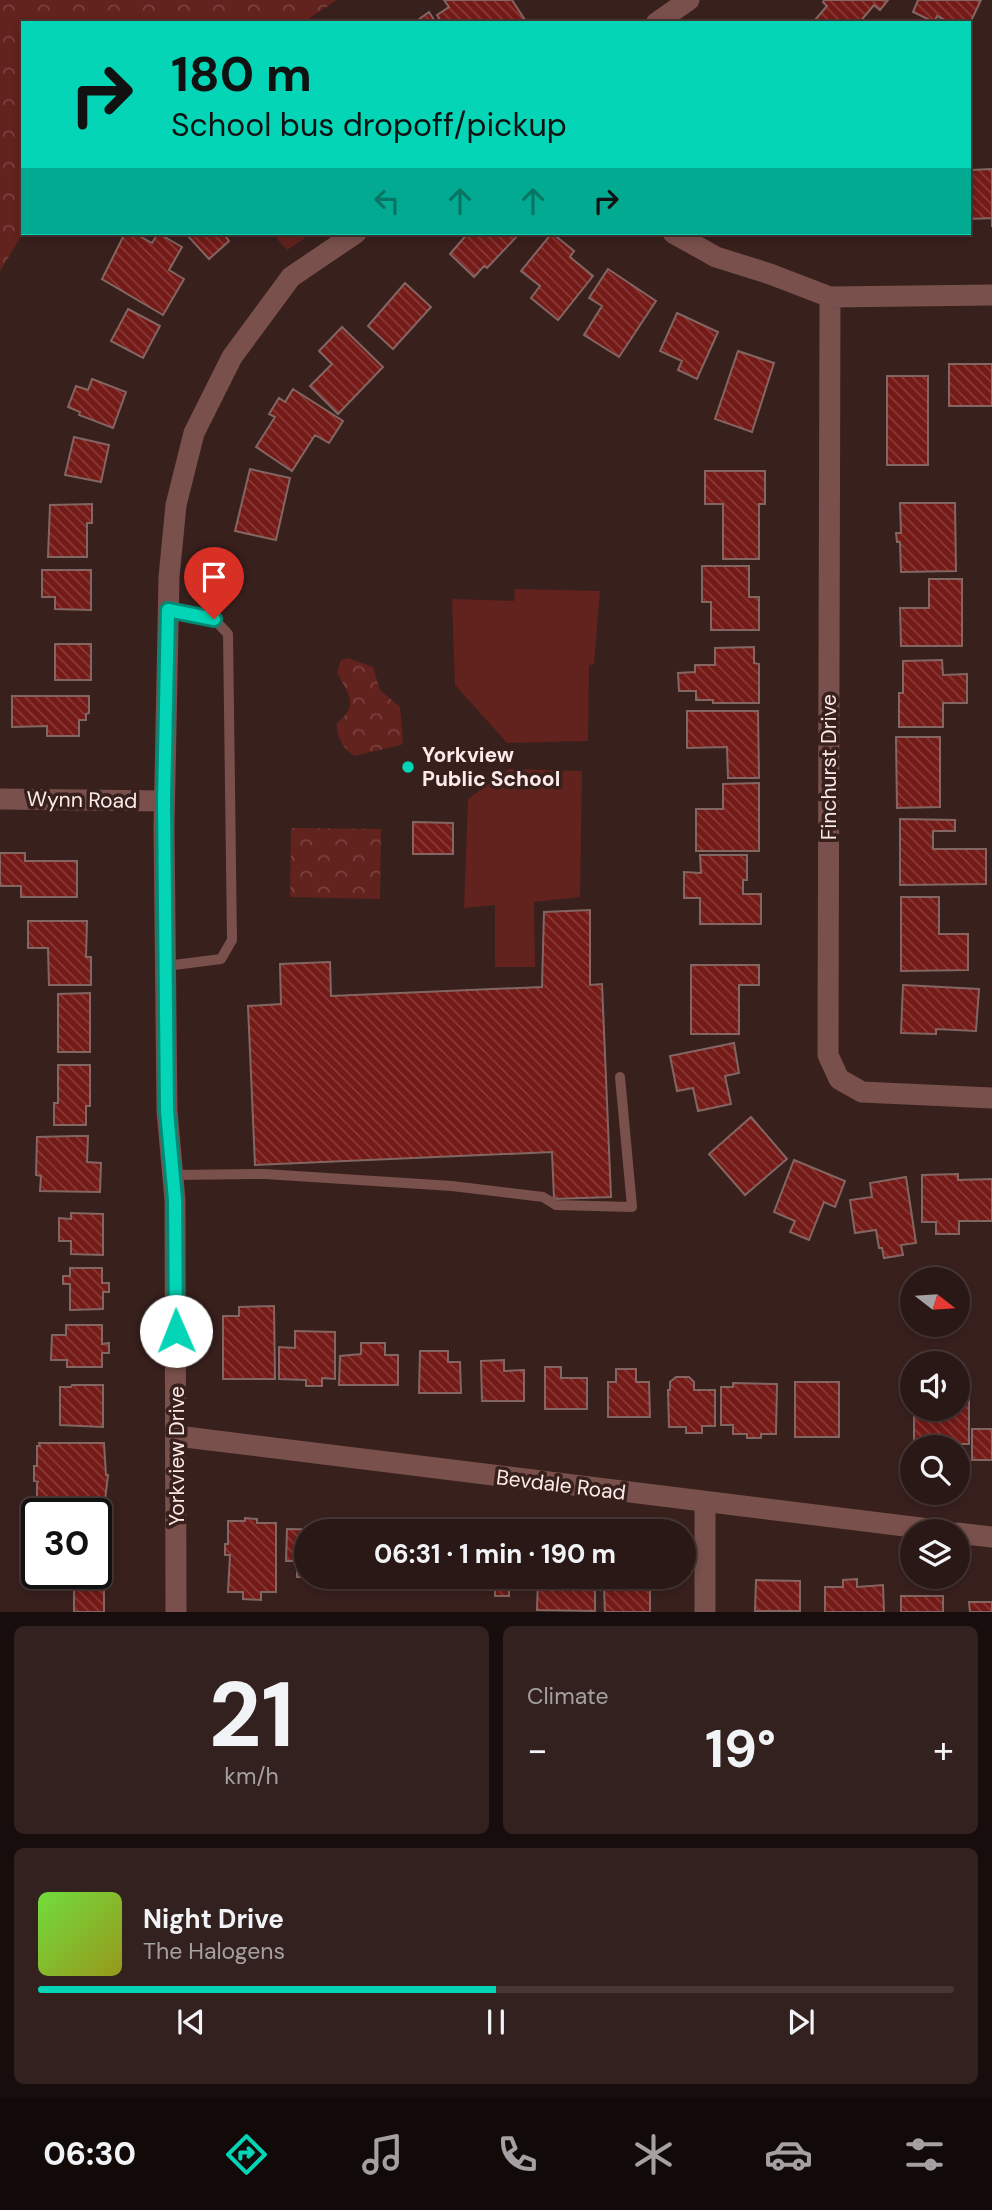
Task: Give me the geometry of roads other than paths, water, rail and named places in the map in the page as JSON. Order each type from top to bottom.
[{"type":"street","points":[[659,21],[689,0]]},
{"type":"street","name":"Yorkview Drive","points":[[176,1612],[175,1200],[167,1111],[164,801],[168,610],[176,505],[194,433],[232,357],[291,277],[353,235]]},
{"type":"street","points":[[677,235],[716,257],[830,297],[992,295]]},
{"type":"street","name":"Finchurst Drive","points":[[830,297],[828,1055],[839,1079],[862,1091],[992,1098]]},
{"type":"street","name":"Wynn Road","points":[[0,799],[164,801]]},
{"type":"street","name":"Bevdale Road","points":[[177,1436],[900,1526]]},
{"type":"street","points":[[705,1503],[705,1612]]},
{"type":"street","points":[[970,1534],[992,1537]]},
{"type":"lane","points":[[166,966],[220,959],[233,940],[228,634],[214,619],[168,610]]},
{"type":"lane","points":[[173,1175],[265,1174],[452,1186],[543,1198],[556,1205],[632,1207],[620,1077]]},
{"type":"place","name":"Yorkview Public School","points":[[408,767]]}]
